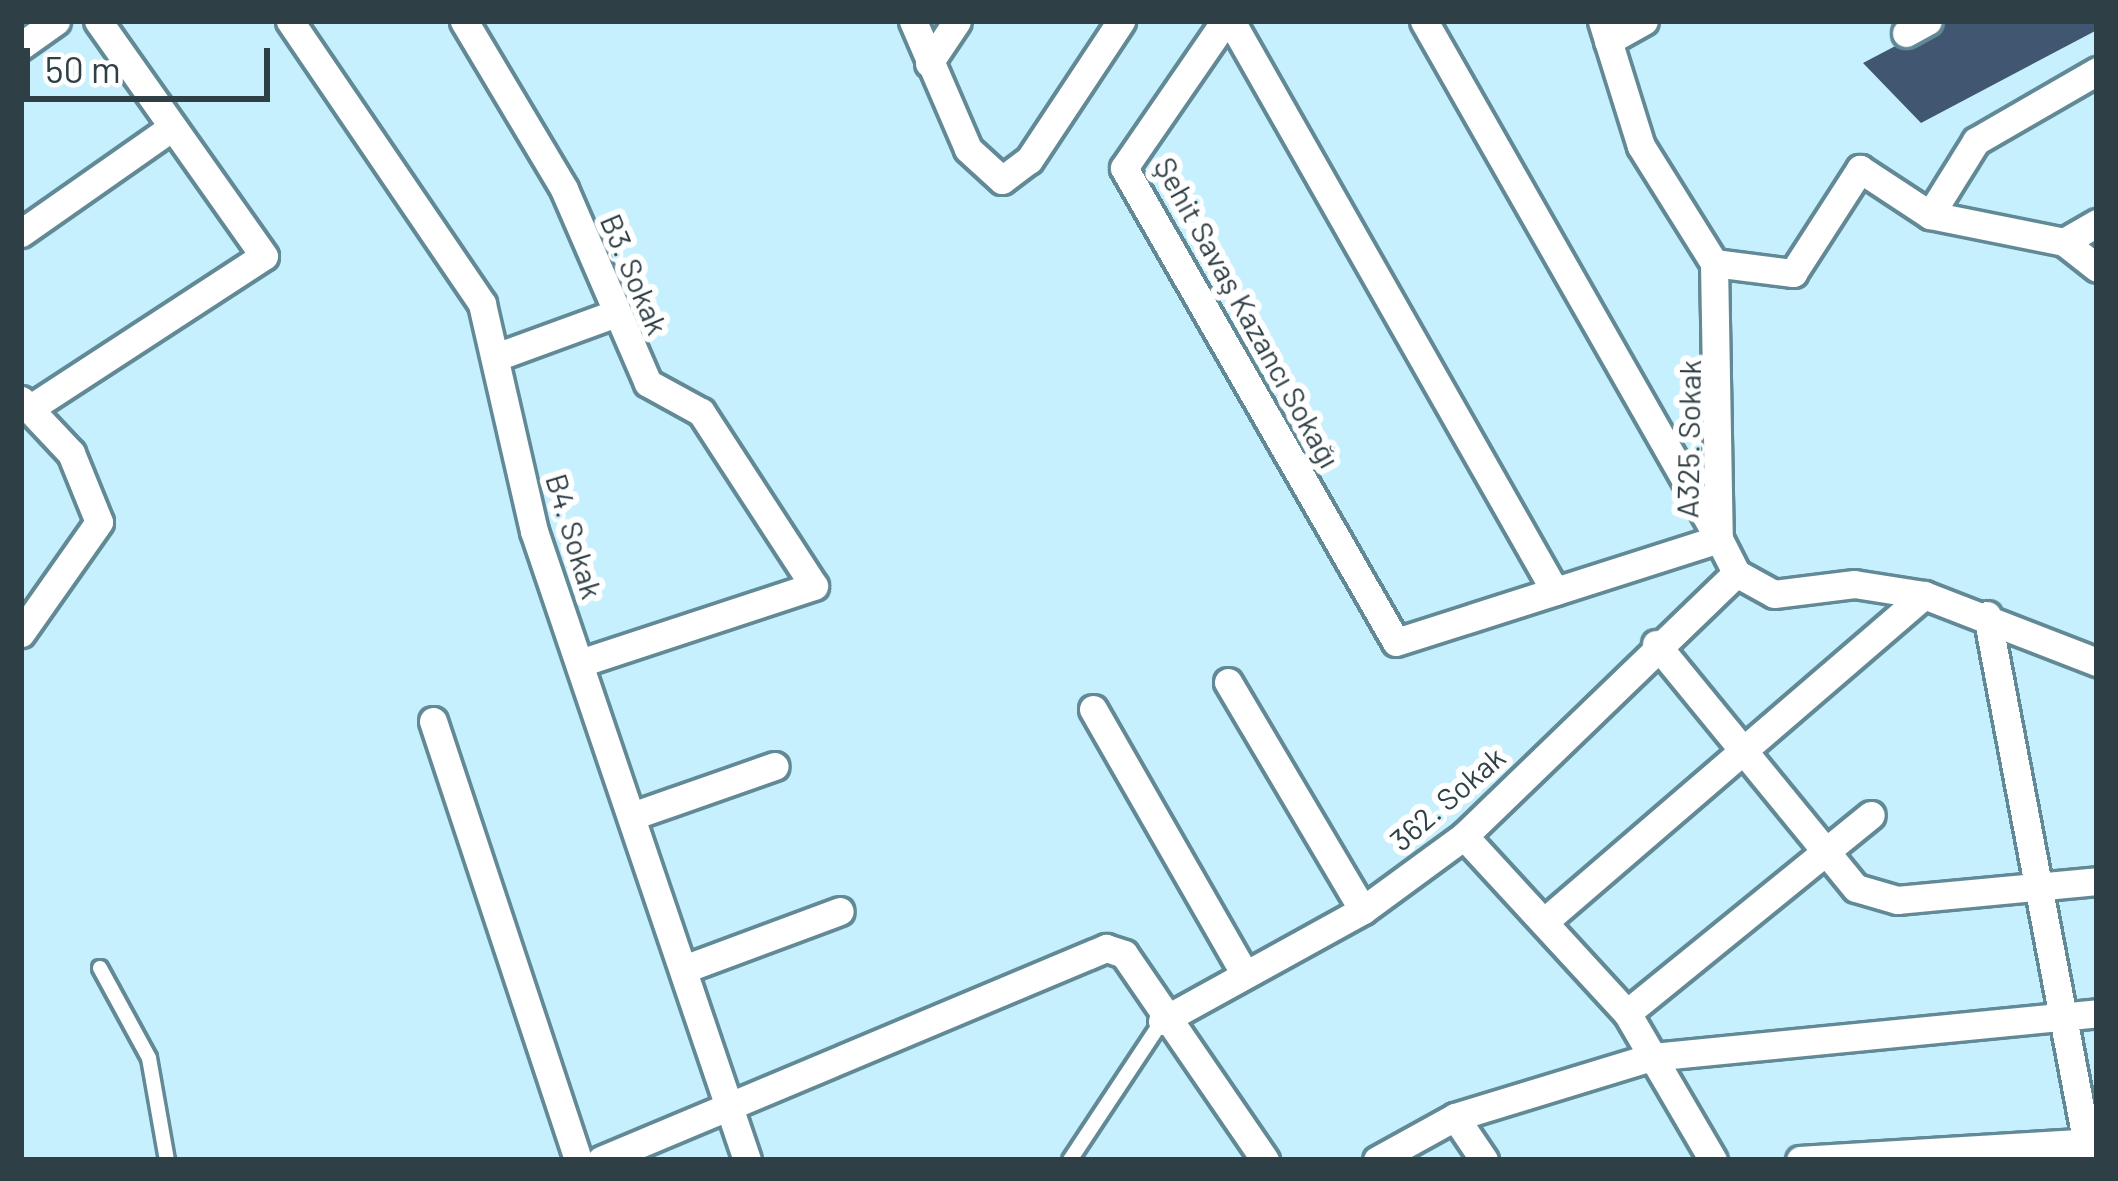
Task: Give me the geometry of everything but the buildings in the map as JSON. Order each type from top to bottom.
[{"type":"street","points":[[21,46],[56,21]]},
{"type":"street","points":[[21,633],[99,522],[71,453],[25,405],[264,256],[98,21]]},
{"type":"street","name":"B4. Sokak","points":[[290,21],[482,304],[534,531],[747,1160]]},
{"type":"street","name":"B3. Sokak","points":[[464,21],[564,190],[611,315],[648,383],[701,412],[780,518],[814,586],[580,662]]},
{"type":"street","points":[[913,21],[968,148],[1002,180],[1029,160],[1121,21]]},
{"type":"street","points":[[929,63],[957,21]]},
{"type":"street","points":[[1228,21],[1555,591],[1719,538],[1424,21]]},
{"type":"street","name":"Şehit Savaş Kazancı Sokağı","points":[[1228,21],[1124,167],[1396,642],[1555,591]]},
{"type":"street","points":[[1644,21],[1605,31],[1641,146],[1714,263],[1793,273],[1860,169],[1930,215],[2064,242],[2097,268]]},
{"type":"street","points":[[1930,215],[1976,141],[2097,71]]},
{"type":"street","points":[[21,233],[171,128]]},
{"type":"street","points":[[2064,242],[2097,223]]},
{"type":"street","name":"A325. Sokak","points":[[1714,263],[1719,538],[1736,573]]},
{"type":"street","points":[[496,357],[611,315]]},
{"type":"street","points":[[1736,573],[1774,594],[1854,584],[1924,596],[1987,615],[2097,662]]},
{"type":"street","name":"362. Sokak","points":[[1162,1022],[1363,910],[1464,836],[1656,644],[1736,573]]},
{"type":"street","points":[[1545,921],[1924,596]]},
{"type":"street","points":[[1800,1160],[2091,1148],[2059,1016],[1987,615]]},
{"type":"street","points":[[1656,644],[1856,888],[1897,900],[2097,880]]},
{"type":"street","points":[[1228,682],[1363,910]]},
{"type":"street","points":[[1093,709],[1245,974]]},
{"type":"street","points":[[434,721],[578,1160]]},
{"type":"street","points":[[632,816],[776,766]]},
{"type":"street","points":[[1627,1012],[1871,815]]},
{"type":"street","points":[[1464,836],[1627,1012],[1713,1160]]},
{"type":"street","points":[[684,969],[840,910]]},
{"type":"street","points":[[601,1160],[1106,948],[1124,954],[1162,1022],[1265,1160]]},
{"type":"street","points":[[1377,1160],[1455,1117],[1651,1057],[2097,1013]]},
{"type":"street","points":[[1455,1117],[1484,1160]]},
{"type":"lane","points":[[100,968],[149,1058],[167,1160]]},
{"type":"lane","points":[[1070,1160],[1162,1022]]}]
